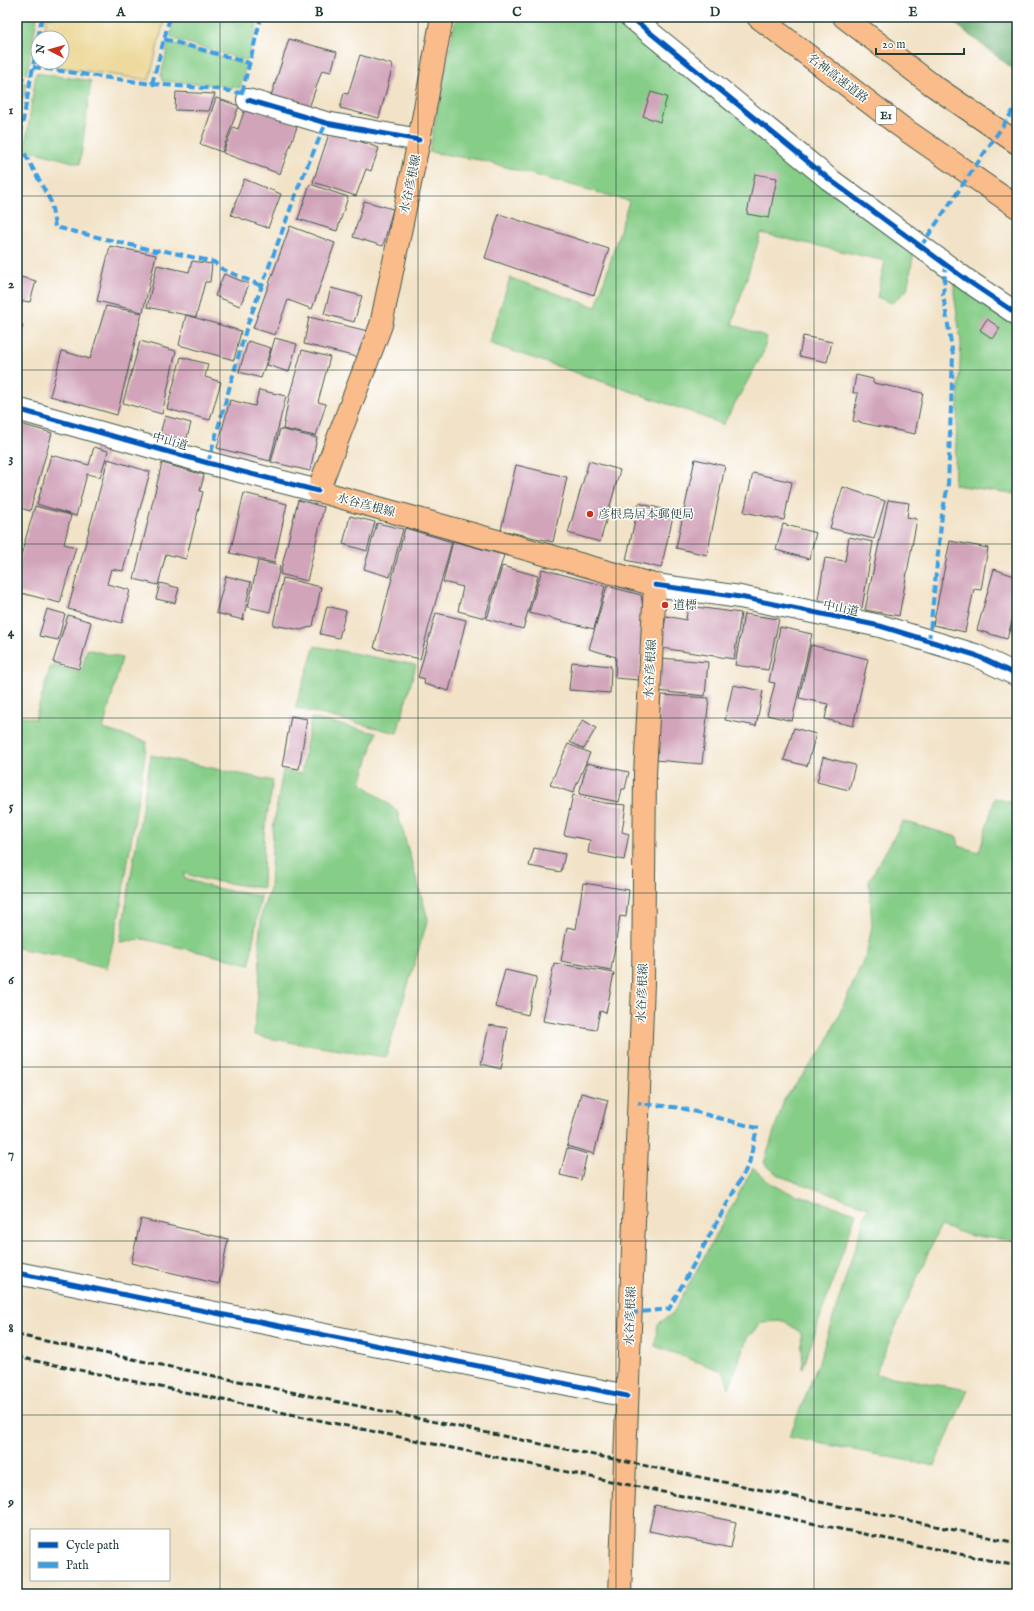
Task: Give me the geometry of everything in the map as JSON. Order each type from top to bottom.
[{"type":"main road","name":"水谷彦根線","points":[[442,17],[419,140],[381,326],[318,492],[655,584],[645,774],[643,983],[620,1594]]},
{"type":"main road","name":"名神高速道路","points":[[758,17],[900,126],[1017,207]]},
{"type":"main road","points":[[844,17],[931,84],[1017,143]]},
{"type":"street","points":[[631,17],[829,179],[968,281],[1017,314]]},
{"type":"street","points":[[248,100],[326,123],[419,140]]},
{"type":"street","name":"中山道","points":[[17,409],[318,492]]},
{"type":"street","name":"中山道","points":[[655,584],[740,597],[880,626],[976,655],[1017,676]]},
{"type":"street","points":[[17,1273],[627,1396]]},
{"type":"green space","points":[[17,17],[37,17],[35,30],[30,30],[30,57],[27,74],[17,71]]},
{"type":"green space","points":[[175,17],[259,17],[247,61],[170,38]]},
{"type":"green space","points":[[456,17],[614,17],[774,147],[914,252],[907,290],[892,303],[877,297],[885,261],[761,233],[732,324],[767,337],[763,353],[723,425],[691,412],[489,343],[510,278],[596,307],[629,201],[480,160],[429,152]]},
{"type":"green space","points":[[947,17],[1017,17],[1017,72]]},
{"type":"green space","points":[[169,42],[246,64],[240,88],[162,81],[161,75]]},
{"type":"green space","points":[[36,73],[91,81],[80,164],[25,149]]},
{"type":"green space","points":[[17,80],[26,83],[17,129]]},
{"type":"green space","points":[[954,278],[1017,322],[1017,494],[954,485],[961,342],[954,293]]},
{"type":"green space","points":[[315,646],[416,665],[397,733],[295,708]]},
{"type":"green space","points":[[87,649],[122,658],[103,729],[147,742],[120,911],[107,968],[60,956],[17,948],[17,715],[35,719],[51,665],[81,673]]},
{"type":"green space","points":[[311,718],[376,733],[361,783],[397,811],[428,919],[386,1057],[294,1043],[254,1035],[260,972],[259,940],[262,911],[270,889],[273,829],[283,770],[301,774]]},
{"type":"green space","points":[[151,755],[273,781],[264,834],[263,888],[206,880],[184,873],[184,878],[212,887],[261,896],[250,964],[144,939],[120,942]]},
{"type":"green space","points":[[995,798],[1017,804],[1017,1241],[972,1236],[940,1226],[875,1374],[968,1390],[934,1466],[789,1437],[819,1362],[868,1207],[779,1176],[764,1163],[784,1100],[825,1046],[867,952],[872,925],[869,881],[903,821],[957,837],[959,846],[979,852]]},
{"type":"green space","points":[[753,1168],[769,1182],[785,1191],[856,1213],[803,1368],[801,1333],[784,1321],[762,1322],[747,1338],[729,1388],[724,1372],[655,1346],[658,1324],[673,1313]]},
{"type":"sand","points":[[47,17],[165,17],[149,80],[70,69],[70,30],[45,30]]},
{"type":"building","points":[[289,39],[337,52],[331,72],[322,70],[308,111],[270,99]]},
{"type":"building","points":[[360,55],[393,65],[379,118],[340,108],[344,93],[348,94]]},
{"type":"building","points":[[176,92],[215,94],[209,111],[175,110]]},
{"type":"building","points":[[651,92],[667,97],[660,122],[643,116]]},
{"type":"building","points":[[216,98],[239,106],[222,152],[200,144]]},
{"type":"building","points":[[246,106],[298,124],[280,174],[223,153],[233,127],[238,129]]},
{"type":"building","points":[[330,131],[379,148],[371,171],[366,169],[356,196],[313,182]]},
{"type":"building","points":[[755,174],[777,178],[769,218],[747,214]]},
{"type":"building","points":[[244,179],[281,194],[268,228],[231,215]]},
{"type":"building","points":[[310,184],[348,197],[337,231],[298,219]]},
{"type":"building","points":[[364,201],[393,209],[383,246],[353,237]]},
{"type":"building","points":[[499,214],[609,249],[594,295],[485,258]]},
{"type":"building","points":[[290,226],[335,243],[312,309],[288,300],[275,335],[253,328]]},
{"type":"building","points":[[110,246],[156,255],[143,312],[97,301]]},
{"type":"building","points":[[192,261],[212,264],[210,282],[205,282],[196,317],[147,307],[157,265],[189,272]]},
{"type":"building","points":[[224,274],[249,284],[240,306],[215,296]]},
{"type":"building","points":[[17,276],[36,281],[30,302],[23,301],[17,318]]},
{"type":"building","points":[[331,288],[362,296],[354,322],[324,314]]},
{"type":"building","points":[[106,306],[142,313],[117,415],[50,396],[62,351],[90,359]]},
{"type":"building","points":[[186,315],[241,331],[234,360],[179,345]]},
{"type":"building","points":[[309,317],[368,331],[361,358],[304,344]]},
{"type":"building","points":[[987,319],[1000,328],[993,339],[980,330]]},
{"type":"building","points":[[17,324],[23,325],[17,345]]},
{"type":"building","points":[[803,336],[832,342],[827,362],[799,356]]},
{"type":"building","points":[[275,338],[297,344],[289,372],[267,365]]},
{"type":"building","points":[[140,341],[176,351],[162,414],[123,403]]},
{"type":"building","points":[[248,341],[271,348],[261,378],[239,372]]},
{"type":"building","points":[[302,350],[330,357],[318,402],[326,404],[316,436],[283,429],[289,397]]},
{"type":"building","points":[[181,357],[208,364],[205,377],[221,382],[210,420],[167,409]]},
{"type":"building","points":[[856,375],[873,379],[873,383],[923,393],[915,434],[853,421],[858,393],[853,393]]},
{"type":"building","points":[[259,390],[286,396],[270,461],[217,448],[230,400],[255,406]]},
{"type":"building","points":[[165,416],[191,423],[186,441],[160,434]]},
{"type":"building","points":[[17,423],[52,433],[30,511],[17,507]]},
{"type":"building","points":[[280,429],[317,438],[310,471],[271,462]]},
{"type":"building","points":[[94,447],[108,451],[100,477],[87,474],[76,516],[37,504],[51,455],[89,465]]},
{"type":"building","points":[[108,459],[150,472],[123,571],[111,569],[107,584],[130,590],[122,623],[68,609]]},
{"type":"building","points":[[695,459],[725,466],[707,555],[676,548]]},
{"type":"building","points":[[589,461],[620,470],[600,542],[568,533]]},
{"type":"building","points":[[162,463],[204,475],[200,491],[203,492],[186,559],[166,554],[158,585],[134,579]]},
{"type":"building","points":[[516,465],[567,477],[553,542],[501,530]]},
{"type":"building","points":[[753,473],[792,482],[784,520],[744,512]]},
{"type":"building","points":[[843,487],[885,501],[874,539],[830,528]]},
{"type":"building","points":[[244,493],[287,504],[274,563],[230,553]]},
{"type":"building","points":[[298,500],[324,507],[307,581],[280,574]]},
{"type":"building","points":[[888,500],[909,503],[907,517],[917,519],[899,616],[865,610]]},
{"type":"building","points":[[639,503],[674,512],[661,568],[626,560]]},
{"type":"building","points":[[35,506],[71,515],[64,544],[76,547],[60,603],[17,592],[17,569]]},
{"type":"building","points":[[350,516],[375,522],[367,551],[343,544]]},
{"type":"building","points":[[377,523],[403,529],[390,577],[364,569]]},
{"type":"building","points":[[783,524],[816,533],[809,559],[776,550]]},
{"type":"building","points":[[405,528],[452,542],[420,659],[374,648]]},
{"type":"building","points":[[849,537],[873,542],[862,608],[818,600],[825,558],[845,561]]},
{"type":"building","points":[[453,541],[504,555],[485,618],[458,611],[463,587],[443,582]]},
{"type":"building","points":[[950,541],[988,548],[981,590],[974,589],[965,632],[933,625]]},
{"type":"building","points":[[258,561],[280,566],[270,612],[248,607]]},
{"type":"building","points":[[502,566],[538,576],[523,629],[487,619]]},
{"type":"building","points":[[542,569],[605,586],[594,629],[529,613]]},
{"type":"building","points":[[994,569],[1017,577],[1017,602],[1007,639],[977,630]]},
{"type":"building","points":[[226,576],[251,582],[243,620],[216,613]]},
{"type":"building","points":[[283,578],[321,587],[313,626],[301,630],[273,625]]},
{"type":"building","points":[[160,583],[179,588],[175,603],[156,599]]},
{"type":"building","points":[[607,586],[641,595],[644,614],[639,680],[615,678],[616,657],[589,649]]},
{"type":"building","points":[[327,606],[346,611],[339,638],[320,634]]},
{"type":"building","points":[[688,606],[741,613],[734,659],[661,648],[666,616],[686,620]]},
{"type":"building","points":[[47,609],[65,614],[58,640],[39,636]]},
{"type":"building","points":[[1017,610],[1017,633],[1010,631]]},
{"type":"building","points":[[436,613],[466,620],[449,691],[424,684],[425,679],[418,677]]},
{"type":"building","points":[[744,614],[779,619],[768,670],[735,665]]},
{"type":"building","points":[[68,615],[91,622],[79,669],[53,662]]},
{"type":"building","points":[[780,627],[812,634],[792,721],[767,715],[775,683],[769,682]]},
{"type":"building","points":[[811,645],[868,659],[853,726],[825,719],[828,704],[799,698]]},
{"type":"building","points":[[660,658],[708,662],[705,696],[657,691]]},
{"type":"building","points":[[572,662],[611,666],[610,693],[569,690]]},
{"type":"building","points":[[733,685],[763,691],[756,726],[725,720]]},
{"type":"building","points":[[661,695],[709,698],[702,764],[655,760]]},
{"type":"building","points":[[291,716],[307,719],[299,769],[282,766]]},
{"type":"building","points":[[583,720],[596,728],[584,749],[570,742]]},
{"type":"building","points":[[794,728],[816,734],[807,766],[784,760]]},
{"type":"building","points":[[568,744],[590,753],[573,793],[550,785]]},
{"type":"building","points":[[823,757],[855,765],[849,790],[817,782]]},
{"type":"building","points":[[587,763],[629,772],[625,789],[622,789],[619,802],[579,794]]},
{"type":"building","points":[[573,795],[604,803],[626,805],[622,832],[629,834],[624,860],[588,853],[590,840],[564,835]]},
{"type":"building","points":[[534,848],[565,854],[561,872],[529,866]]},
{"type":"building","points":[[583,883],[629,890],[626,917],[620,916],[611,970],[561,961],[567,927],[576,929]]},
{"type":"building","points":[[554,963],[614,973],[606,1013],[600,1011],[596,1030],[543,1021]]},
{"type":"building","points":[[505,970],[537,977],[528,1015],[495,1007]]},
{"type":"building","points":[[489,1025],[508,1028],[501,1069],[481,1064]]},
{"type":"building","points":[[581,1093],[608,1100],[594,1154],[567,1146]]},
{"type":"building","points":[[567,1148],[587,1154],[581,1180],[560,1175]]},
{"type":"building","points":[[141,1219],[228,1239],[219,1284],[131,1263]]},
{"type":"building","points":[[655,1505],[736,1522],[731,1548],[649,1531]]},
{"type":"railway","points":[[17,1335],[1017,1543]]},
{"type":"railway","points":[[17,1357],[1017,1566]]},
{"type":"marked path","points":[[40,30],[42,17]]},
{"type":"marked path","points":[[152,84],[170,17]]},
{"type":"marked path","points":[[242,93],[261,17]]},
{"type":"marked path","points":[[164,39],[249,63]]},
{"type":"marked path","points":[[17,159],[32,70]]},
{"type":"marked path","points":[[54,70],[152,84],[216,89],[242,93],[248,100]]},
{"type":"marked path","points":[[17,77],[30,81]]},
{"type":"marked path","points":[[921,246],[1017,105]]},
{"type":"marked path","points":[[208,463],[247,326],[300,183],[326,123]]},
{"type":"marked path","points":[[19,143],[51,202],[55,227],[156,251],[161,250],[214,262],[222,269],[262,286]]},
{"type":"marked path","points":[[929,641],[942,515],[948,485],[953,355],[943,295],[946,265]]},
{"type":"marked path","points":[[630,1313],[669,1309],[749,1164],[757,1128],[681,1108],[638,1103]]},
{"type":"cycle path","points":[[631,17],[829,179],[968,281],[1017,314]]},
{"type":"cycle path","points":[[248,100],[326,123],[419,140]]},
{"type":"cycle path","points":[[17,409],[208,463],[318,491]]},
{"type":"cycle path","points":[[655,585],[740,597],[880,626],[975,655],[1017,675]]},
{"type":"cycle path","points":[[17,1273],[627,1396]]},
{"type":"place","name":"彦根鳥居本郵便局","points":[[590,514]]},
{"type":"place","name":"道標","points":[[665,605]]}]
